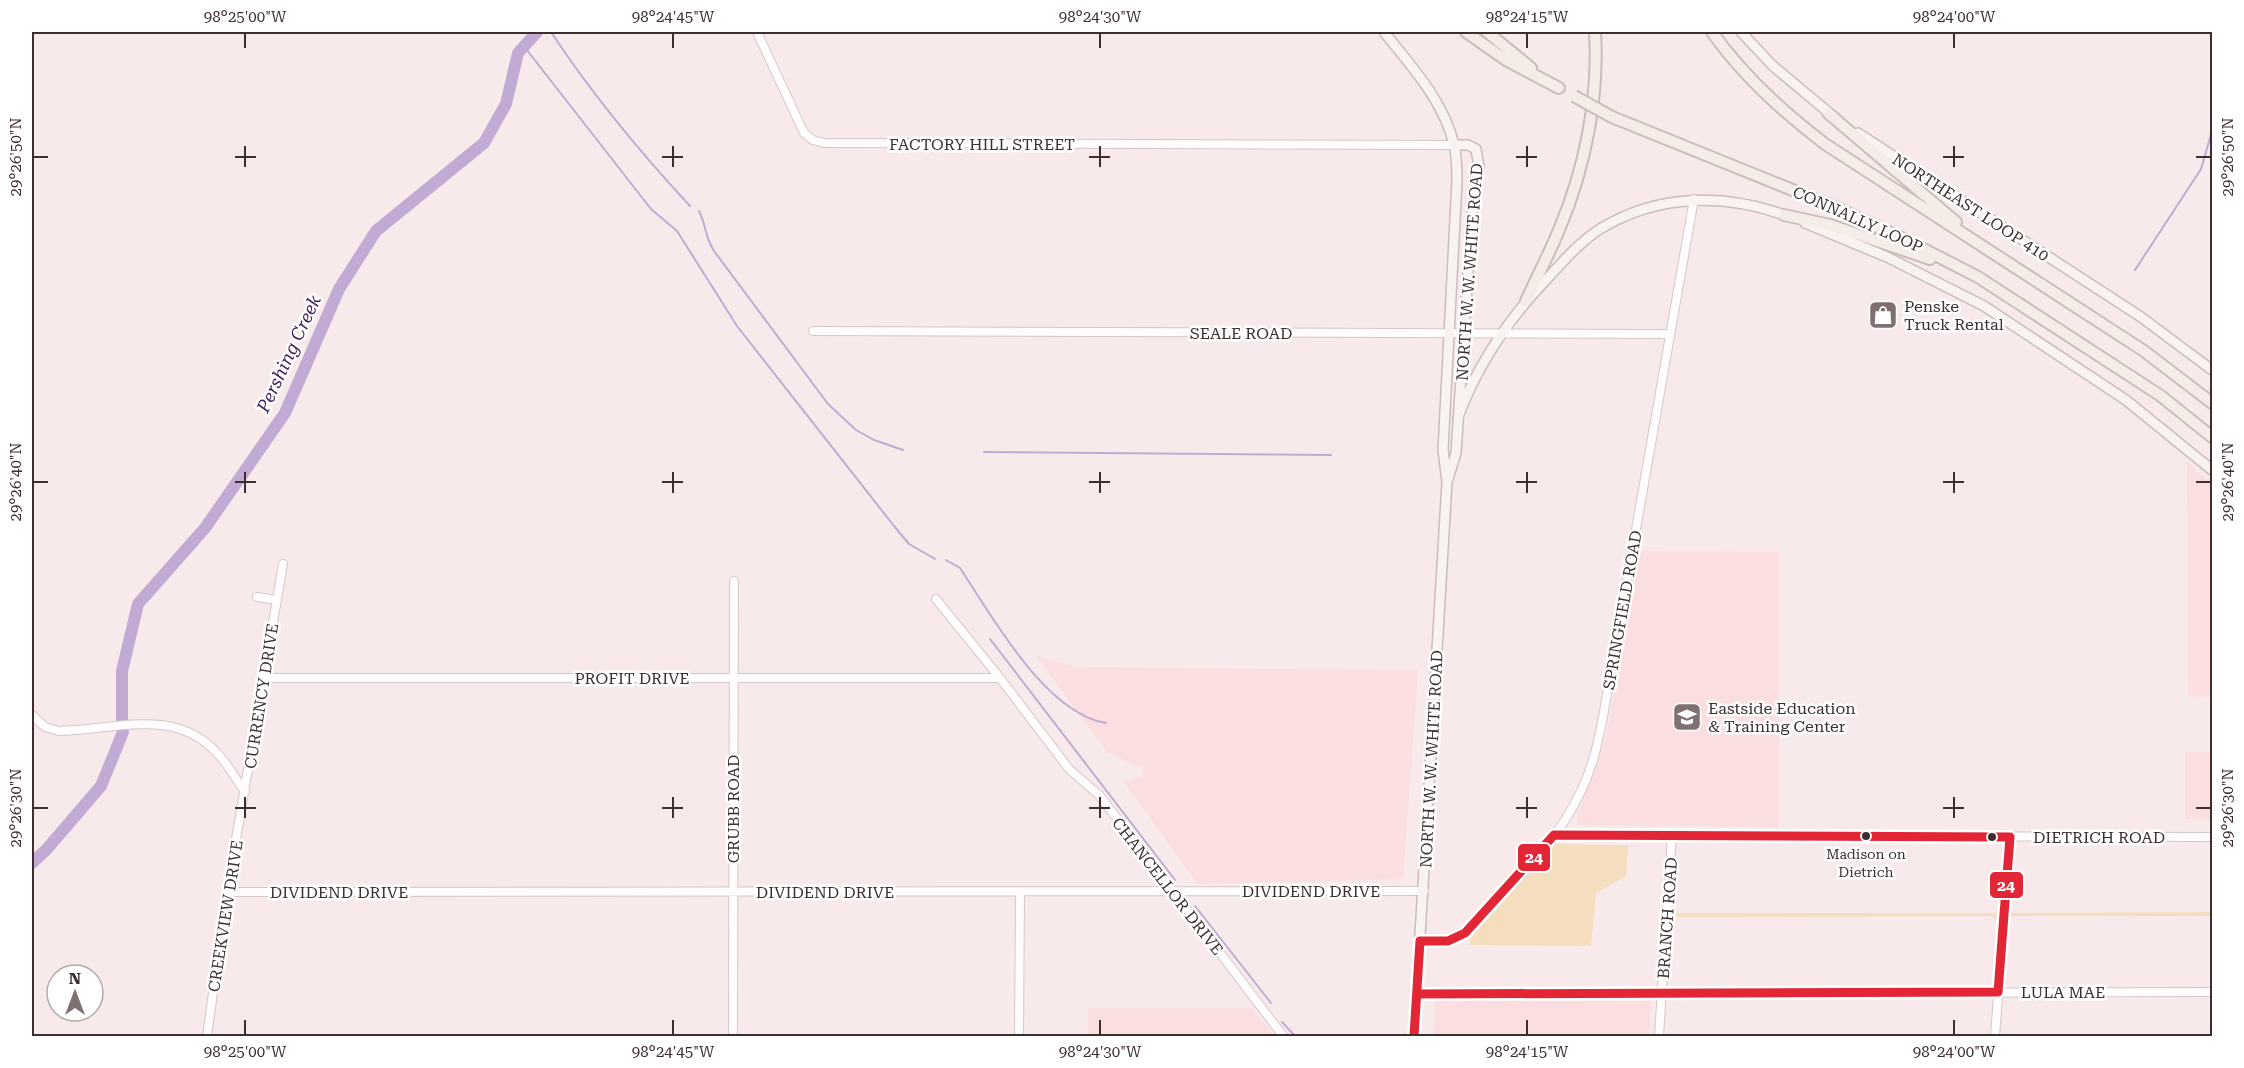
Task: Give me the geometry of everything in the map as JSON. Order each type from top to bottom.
[{"type":"highway","points":[[1466,32],[1506,60],[1559,88]]},
{"type":"highway","name":"CONNALLY LOOP","points":[[1487,32],[1559,88],[1612,117],[1837,208],[1978,277],[2162,396],[2212,437]]},
{"type":"highway","points":[[1526,301],[1559,231],[1576,183],[1586,145],[1594,88],[1595,32]]},
{"type":"highway","points":[[1712,32],[1724,49],[1762,91],[1798,124],[1850,161],[2144,351],[2212,403]]},
{"type":"highway","points":[[1828,113],[1990,251]]},
{"type":"highway","points":[[1784,215],[1830,225],[1899,247],[1978,277]]},
{"type":"main road","name":"NORTH W. W. WHITE ROAD","points":[[1384,32],[1425,84],[1444,116],[1455,145],[1458,208],[1443,450],[1447,482],[1414,1036]]},
{"type":"main road","name":"NORTHEAST LOOP 410","points":[[1741,32],[1773,66],[1828,113],[2141,317],[2212,370]]},
{"type":"main road","name":"NORTH W. W. WHITE ROAD","points":[[1447,482],[1456,453],[1462,334],[1479,159],[1476,149],[1455,145]]},
{"type":"main road","points":[[1526,301],[1579,246],[1599,230],[1625,216],[1648,208],[1694,200],[1734,201],[1784,215],[1886,256],[1984,306],[2126,400],[2212,470]]},
{"type":"main road","name":"NORTH W. W. WHITE ROAD","points":[[1458,417],[1476,373],[1526,301]]},
{"type":"street","name":"FACTORY HILL STREET","points":[[757,32],[804,133],[813,140],[824,143],[1455,145]]},
{"type":"street","name":"SPRINGFIELD ROAD","points":[[1420,941],[1448,941],[1466,933],[1554,835],[1582,789],[1594,758],[1694,200]]},
{"type":"street","name":"SEALE ROAD","points":[[813,330],[1669,334]]},
{"type":"street","name":"CURRENCY DRIVE","points":[[245,792],[283,564]]},
{"type":"street","name":"GRUBB ROAD","points":[[733,1036],[734,581]]},
{"type":"street","name":"CURRENCY DRIVE","points":[[257,597],[277,600]]},
{"type":"street","name":"CHANCELLOR DRIVE","points":[[936,599],[1069,769],[1099,795],[1283,1036]]},
{"type":"street","name":"PROFIT DRIVE","points":[[264,678],[1000,678]]},
{"type":"street","points":[[32,716],[45,727],[59,731],[156,723],[173,726],[195,735],[218,754],[245,792]]},
{"type":"street","name":"CREEKVIEW DRIVE","points":[[207,1036],[227,892],[245,792]]},
{"type":"street","name":"DIETRICH ROAD","points":[[1554,835],[2212,837]]},
{"type":"street","name":"BRANCH ROAD","points":[[1659,1036],[1672,835]]},
{"type":"street","points":[[1995,1036],[2010,837]]},
{"type":"street","name":"DIVIDEND DRIVE","points":[[227,892],[1424,891]]},
{"type":"street","points":[[1019,1036],[1020,892]]},
{"type":"street","name":"LULA MAE","points":[[1417,994],[2212,993]]},
{"type":"shaded area","points":[[2187,461],[2212,485],[2212,697],[2188,696]]},
{"type":"shaded area","name":"Eastside Education & Training Center","points":[[1640,551],[1779,552],[1779,827],[1577,825],[1577,817],[1606,738]]},
{"type":"shaded area","points":[[1035,655],[1075,667],[1418,670],[1403,879],[1198,884],[1123,781],[1141,778],[1144,766],[1136,766],[1107,752]]},
{"type":"shaded area","points":[[2185,752],[2212,752],[2212,819],[2185,819]]},
{"type":"shaded area","points":[[1556,844],[1663,846],[1628,846],[1626,876],[1596,893],[1591,946],[1469,945],[1471,937]]},
{"type":"shaded area","points":[[1997,910],[1996,921],[1992,916],[1674,917],[1674,913],[1995,913]]},
{"type":"shaded area","points":[[2212,912],[2212,916],[2011,916],[2011,913]]},
{"type":"shaded area","points":[[1435,1000],[1651,1001],[1649,1036],[1434,1036]]},
{"type":"shaded area","points":[[1088,1008],[1252,1008],[1274,1036],[1088,1036]]},
{"type":"waterway","name":"Pershing Creek","points":[[122,720],[122,671],[138,604],[205,528],[285,413],[339,289],[376,231],[484,143],[506,104],[518,53],[537,32]]},
{"type":"waterway","points":[[551,32],[617,122],[690,206]]},
{"type":"waterway","points":[[523,45],[651,209],[677,231],[737,326],[894,526],[909,544],[935,559]]},
{"type":"waterway","points":[[2135,270],[2201,169],[2212,131]]},
{"type":"waterway","points":[[699,211],[714,251],[828,404],[856,430],[874,440],[903,450]]},
{"type":"waterway","points":[[984,452],[1331,455]]},
{"type":"waterway","points":[[946,560],[960,568],[1004,636],[1041,682],[1062,701],[1084,715],[1106,723]]},
{"type":"waterway","points":[[990,639],[1175,880]]},
{"type":"waterway","name":"Pershing Creek","points":[[32,863],[101,786],[123,732]]},
{"type":"waterway","points":[[1195,906],[1271,1003]]},
{"type":"waterway","points":[[1282,1022],[1295,1036]]},
{"type":"transit line","name":"24","points":[[1414,1036],[1420,941],[1448,941],[1465,933],[1554,835],[2010,837],[1998,992],[1417,994]]},
{"type":"place","name":"Penske Truck Rental","points":[[1883,315]]},
{"type":"place","name":"Eastside Education & Training Center","points":[[1687,717]]},
{"type":"place","name":"Madison on Dietrich","points":[[1866,836]]}]
